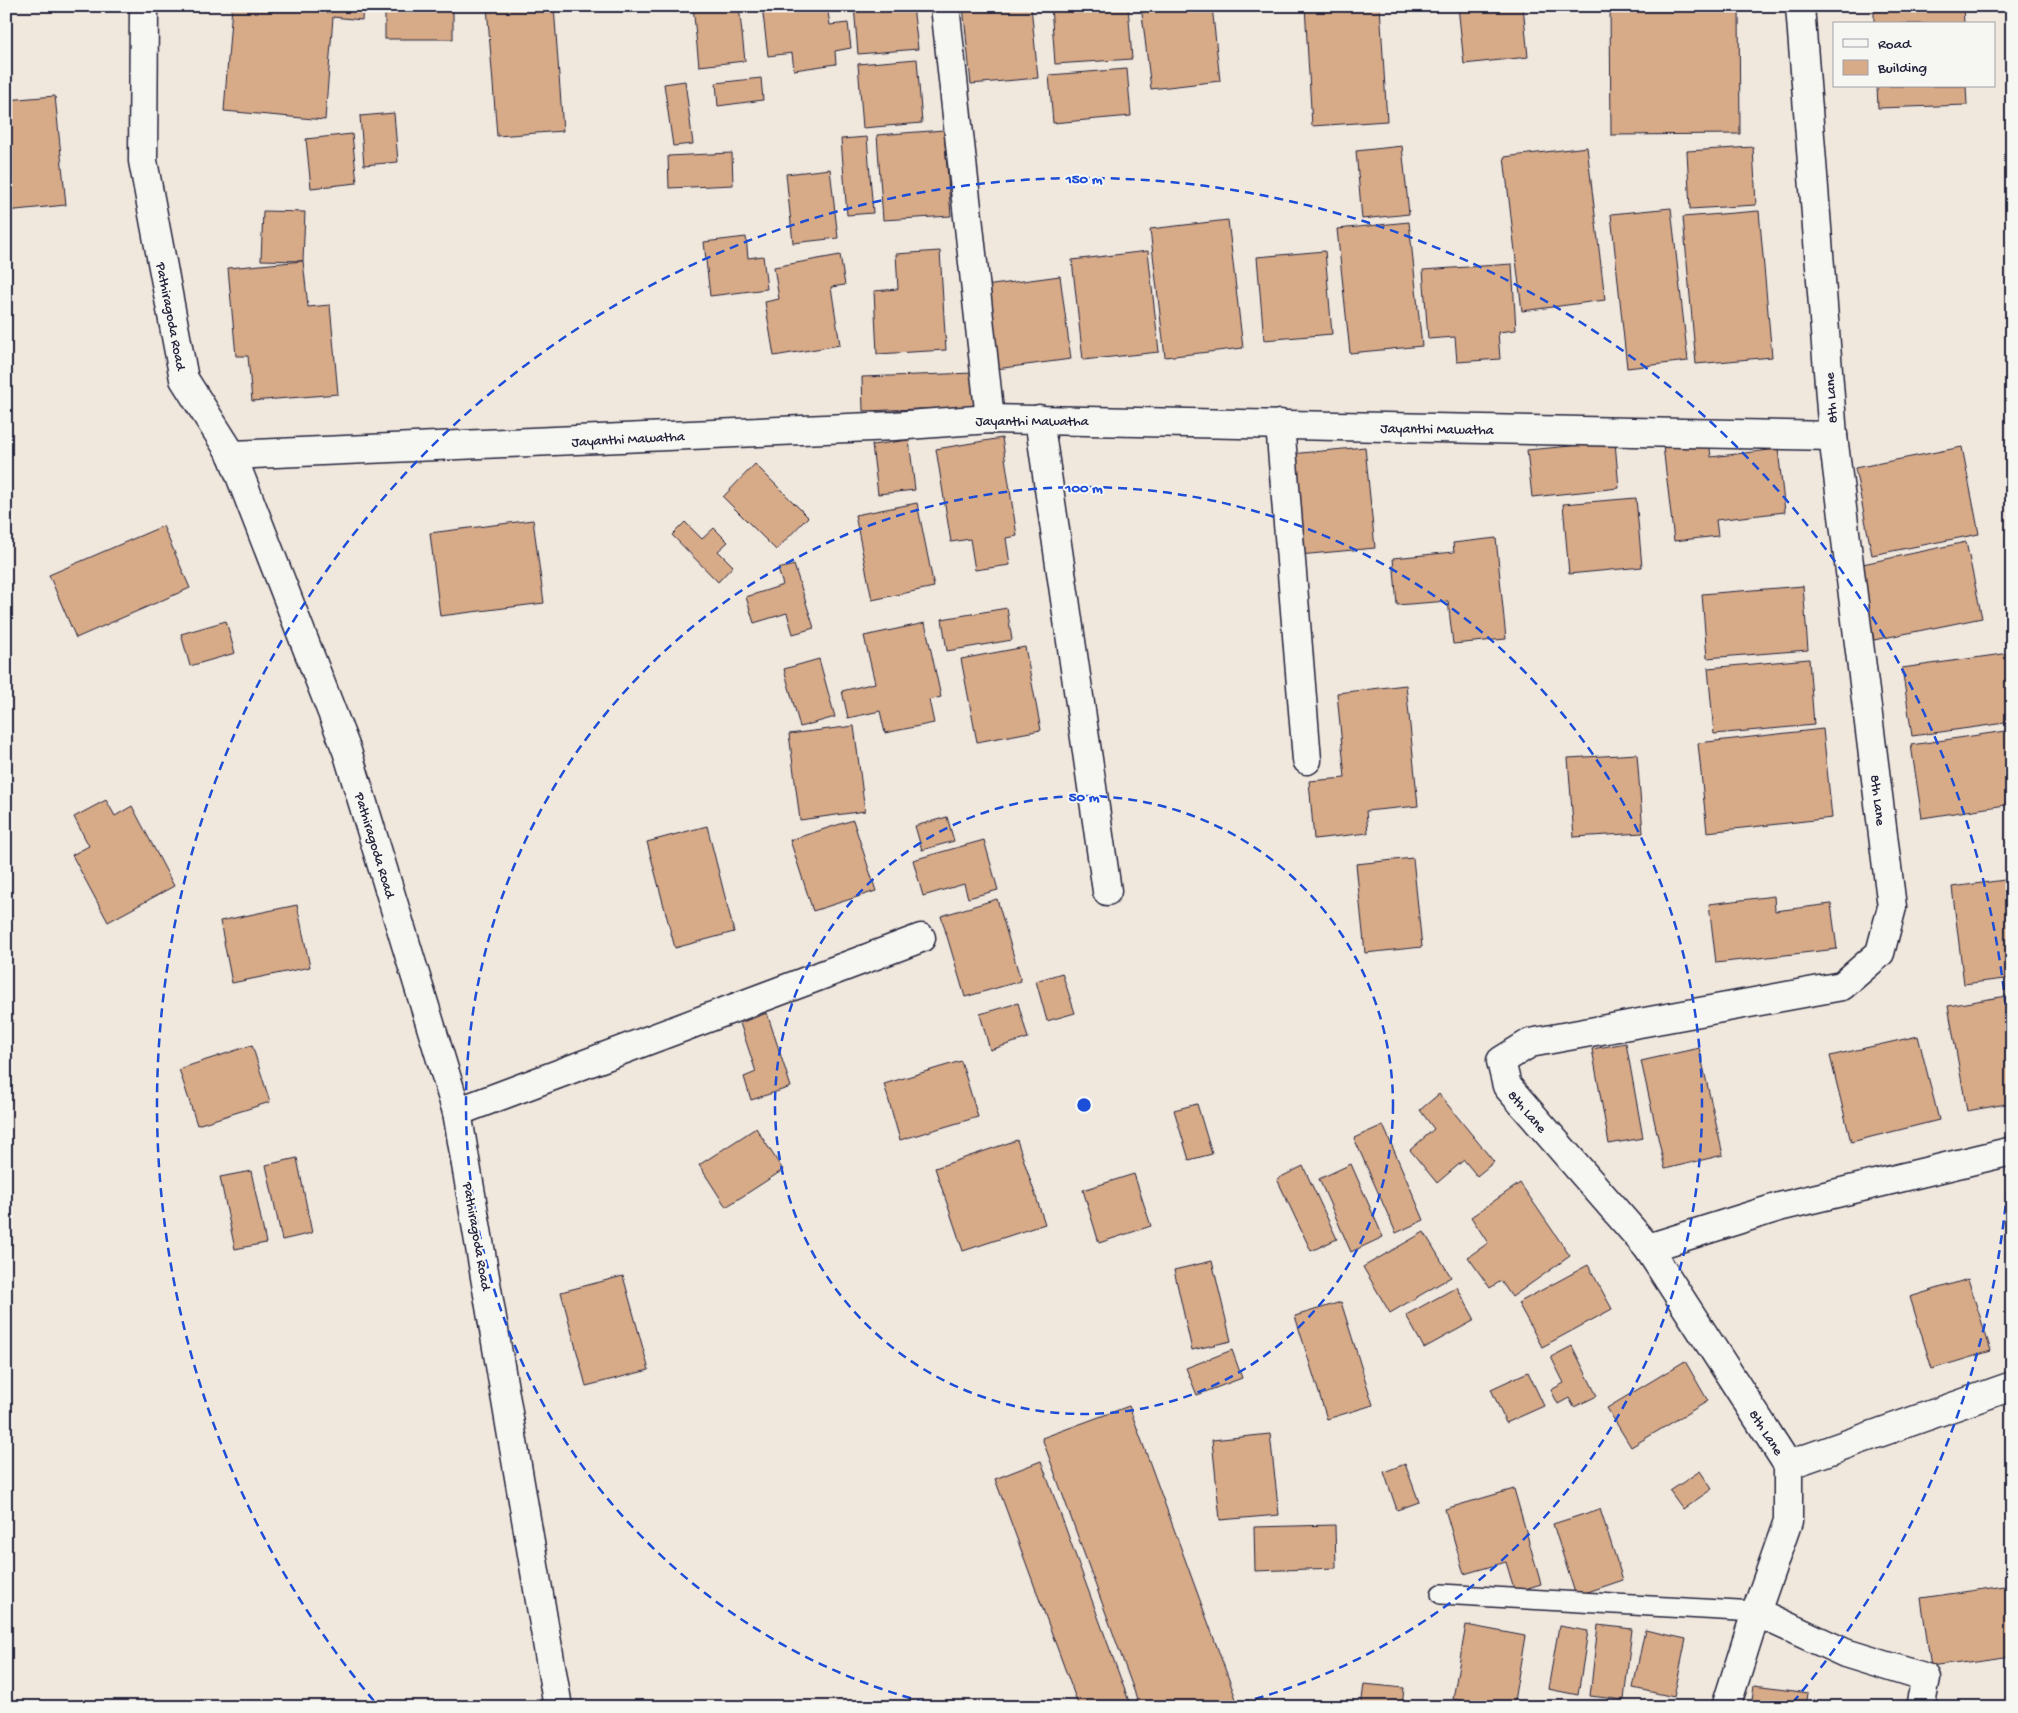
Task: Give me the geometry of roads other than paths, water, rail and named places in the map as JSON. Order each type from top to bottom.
[{"type":"street","name":"Pathiragoda Road","points":[[144,6],[143,161],[184,379],[232,455],[347,751],[457,1112],[558,1707]]},
{"type":"street","points":[[945,6],[990,419]]},
{"type":"street","name":"8th Lane","points":[[1726,1707],[1756,1612],[1788,1521],[1788,1464],[1648,1248],[1507,1086],[1501,1061],[1530,1043],[1842,986],[1880,953],[1892,907],[1833,436],[1800,6]]},
{"type":"street","name":"Jayanthi Mawatha","points":[[232,455],[875,426],[990,419],[1833,436]]},
{"type":"street","points":[[1039,419],[1107,891]]},
{"type":"street","points":[[1280,424],[1307,760]]},
{"type":"street","points":[[457,1112],[921,938]]},
{"type":"street","points":[[1648,1248],[1779,1207],[2012,1151]]},
{"type":"street","name":"8th Lane","points":[[1788,1464],[2012,1386]]},
{"type":"street","points":[[1756,1612],[1845,1653],[1926,1678],[1920,1707]]},
{"type":"lane","points":[[1441,1594],[1756,1612]]}]
